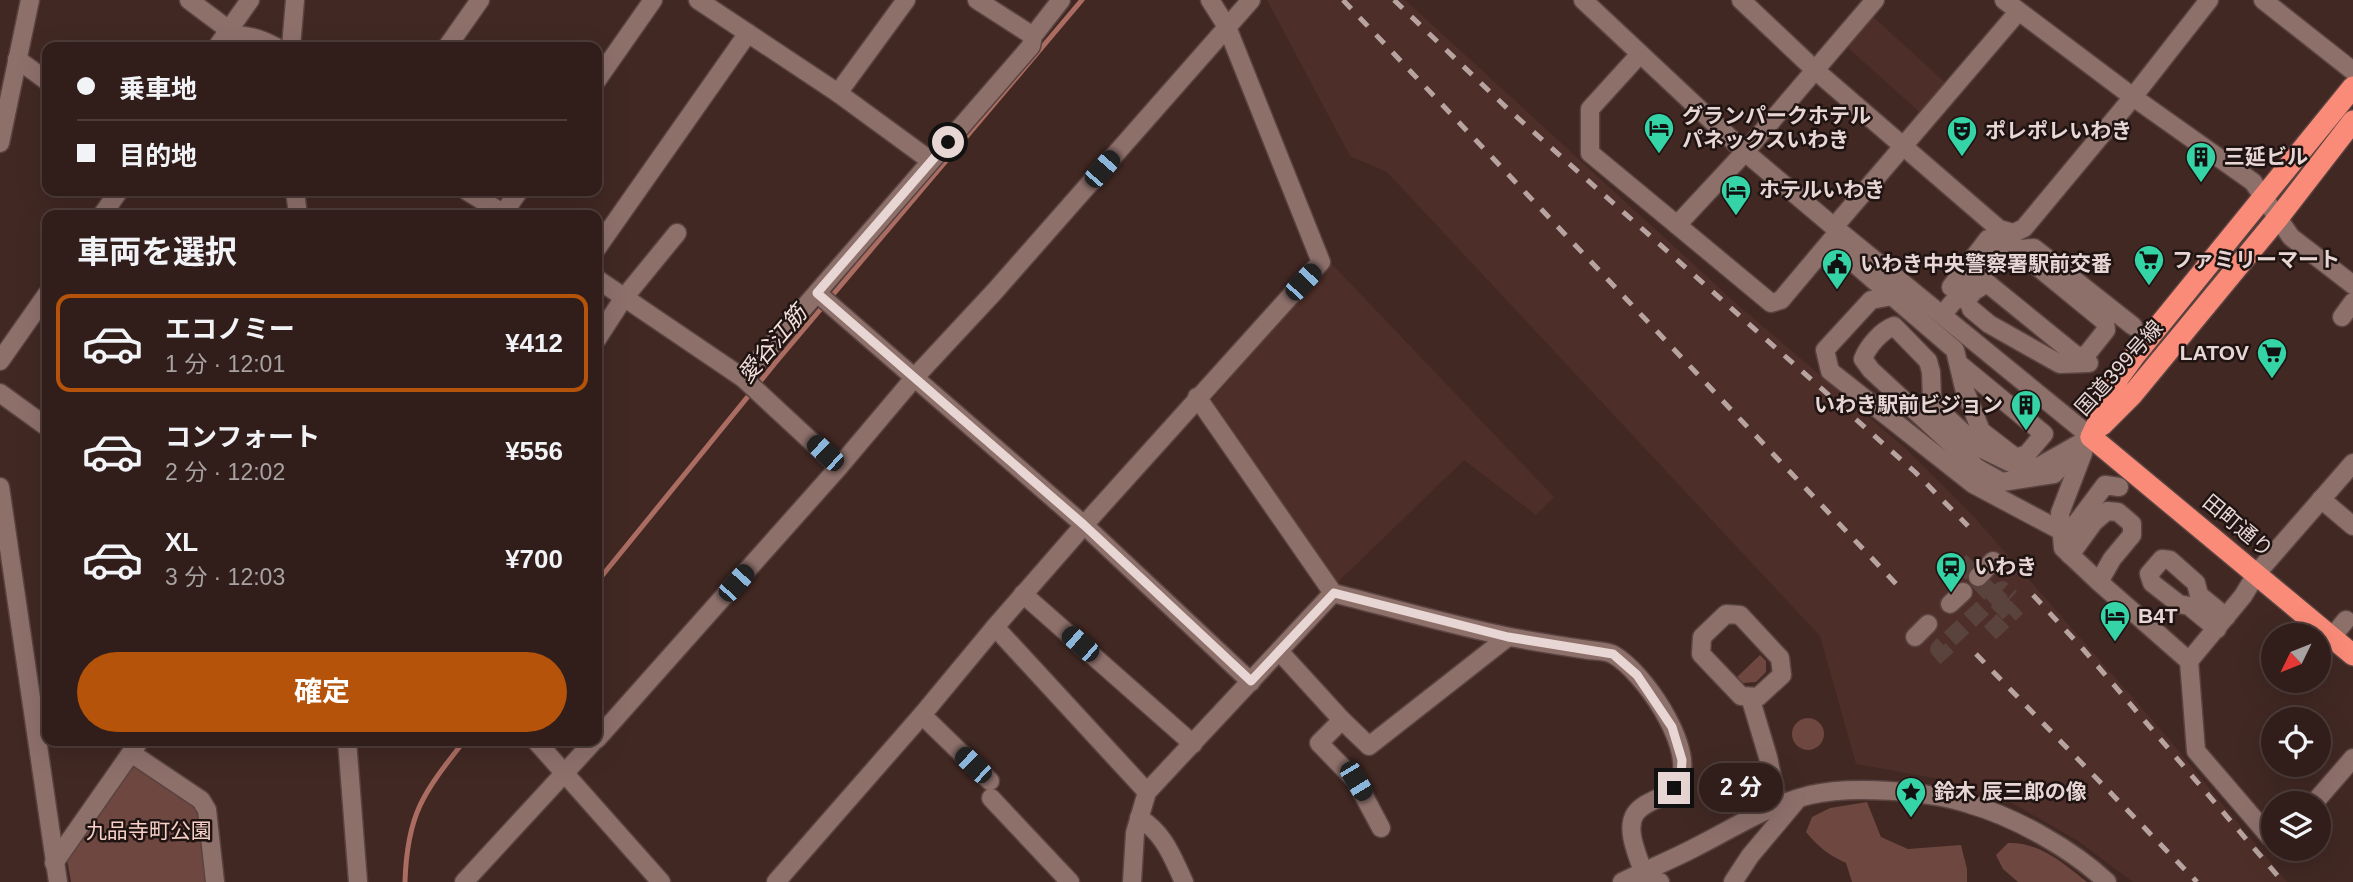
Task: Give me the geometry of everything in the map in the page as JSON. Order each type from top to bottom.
[{"type":"highway","name":"国道399号線","points":[[2091,437],[2119,377],[2353,87]]},
{"type":"highway","name":"国道399号線","points":[[2091,437],[2132,395],[2278,218],[2353,121]]},
{"type":"highway","name":"田町通り","points":[[2091,437],[2353,655]]},
{"type":"street","points":[[0,143],[30,0]]},
{"type":"street","points":[[189,0],[224,38]]},
{"type":"street","points":[[224,38],[250,0]]},
{"type":"street","points":[[291,42],[295,0]]},
{"type":"street","points":[[451,42],[480,0]]},
{"type":"street","points":[[602,73],[653,0]]},
{"type":"street","points":[[698,0],[838,93],[931,161]]},
{"type":"street","points":[[838,93],[906,0]]},
{"type":"street","points":[[976,0],[1033,36]]},
{"type":"street","points":[[746,380],[825,300],[931,161],[1031,46],[1033,36],[1061,0]]},
{"type":"street","points":[[776,882],[922,715],[1023,594],[1197,397],[1321,262],[1227,27],[1210,0]]},
{"type":"street","points":[[602,732],[1251,0]]},
{"type":"street","points":[[1583,0],[1745,152],[2091,437]]},
{"type":"street","points":[[1741,0],[1815,70],[1999,229],[2013,233]]},
{"type":"street","points":[[1677,225],[1745,152],[1875,0]]},
{"type":"street","points":[[2004,0],[2133,97],[2253,182],[2291,237],[2353,285]]},
{"type":"street","points":[[1998,254],[2013,233],[2024,228],[2210,0]]},
{"type":"street","points":[[2263,0],[2353,71]]},
{"type":"street","points":[[1640,54],[1590,109],[1590,153],[1771,303],[1782,300],[1904,145],[2018,12]]},
{"type":"street","points":[[602,240],[748,33]]},
{"type":"street","points":[[224,38],[237,34],[267,42]]},
{"type":"street","points":[[17,59],[42,77]]},
{"type":"street","points":[[475,196],[496,210]]},
{"type":"street","points":[[602,330],[623,299],[677,233]]},
{"type":"street","points":[[1946,318],[1974,291],[1987,283],[2078,357],[2087,354],[2106,330],[2105,322],[2027,258],[1998,254],[1988,239],[1947,292]]},
{"type":"street","points":[[1946,318],[1976,275],[2003,250],[2035,248],[2128,323],[2091,362],[2060,364],[1989,324],[1971,309]]},
{"type":"street","points":[[1839,250],[1955,350],[1958,363],[1964,388],[1980,431],[2016,458],[2027,454],[2043,434],[1958,363]]},
{"type":"street","points":[[602,283],[746,380],[839,467]]},
{"type":"street","points":[[1892,296],[1871,300],[1825,350],[1830,370],[1973,484],[2064,532]]},
{"type":"street","points":[[825,300],[1084,525],[1251,681]]},
{"type":"street","points":[[0,360],[42,301]]},
{"type":"street","points":[[2342,317],[2353,302]]},
{"type":"street","points":[[1894,327],[1928,361],[1932,399],[1939,410],[1980,448],[2011,463],[2038,467],[2091,437],[2054,474],[2002,482],[1977,468],[1871,370],[1863,359],[1866,351],[1886,329],[1894,327]]},
{"type":"street","points":[[0,393],[42,423]]},
{"type":"street","points":[[1197,397],[1334,593],[1508,637],[1613,654],[1637,675],[1672,727],[1682,760],[1681,777],[1674,788],[1642,806],[1634,814],[1631,826],[1632,839],[1643,872],[1651,881],[1660,882]]},
{"type":"street","points":[[2091,437],[2060,513],[2064,532],[2063,548],[2189,661],[2196,751],[2261,827]]},
{"type":"street","points":[[2189,661],[2257,573],[2353,463]]},
{"type":"street","points":[[2119,487],[2105,485],[2064,532],[2062,540],[2109,576],[2122,568]]},
{"type":"street","points":[[0,487],[58,882]]},
{"type":"street","points":[[2321,499],[2353,526]]},
{"type":"street","points":[[2070,555],[2094,522],[2108,511],[2118,512],[2132,524],[2132,535],[2112,559],[2099,582]]},
{"type":"street","points":[[1978,577],[1993,561]]},
{"type":"street","points":[[1132,882],[1135,834],[1147,792],[1334,593]]},
{"type":"street","points":[[1023,594],[1193,744]]},
{"type":"street","points":[[1726,614],[1740,615],[1780,658],[1782,675],[1758,697],[1750,697],[1741,696],[1701,654],[1702,637],[1726,614]]},
{"type":"street","points":[[2332,637],[2346,620]]},
{"type":"street","points":[[1915,637],[1928,624]]},
{"type":"street","points":[[995,628],[1147,792]]},
{"type":"street","points":[[1279,652],[1369,746],[1508,637]]},
{"type":"street","points":[[1750,697],[1768,757],[1778,806]]},
{"type":"street","points":[[922,715],[1070,882]]},
{"type":"street","points":[[1342,720],[1319,743],[1356,781],[1381,828]]},
{"type":"street","points":[[347,746],[358,882]]},
{"type":"street","points":[[540,746],[662,882]]},
{"type":"street","points":[[464,882],[590,746]]},
{"type":"street","points":[[54,863],[136,747],[201,800],[207,810],[215,882]]},
{"type":"street","points":[[2324,791],[2353,758]]},
{"type":"street","points":[[1622,882],[1778,806],[1837,791],[1918,794],[1969,804],[2032,832],[2079,859],[2107,882]]},
{"type":"street","points":[[1733,882],[1750,856],[1797,800]]},
{"type":"street","points":[[1139,818],[1153,826],[1161,835],[1184,882]]},
{"type":"shaded area","points":[[1267,0],[1405,0],[1739,306],[1904,447],[1975,518],[2161,730],[2261,851],[2261,861],[2270,861],[2287,882],[2133,882],[2078,841],[2010,802],[1945,780],[1856,764],[1820,636],[1387,172],[1350,156]]},
{"type":"shaded area","points":[[1870,14],[1950,87],[1924,116],[1844,44]]},
{"type":"shaded area","points":[[1330,262],[1554,497],[1536,515],[1464,460],[1337,583],[1212,400]]},
{"type":"green space","points":[[1760,655],[1766,661],[1766,672],[1756,682],[1743,683],[1737,677]]},
{"type":"green space","points":[[1808,718],[1819,723],[1824,734],[1819,745],[1808,750],[1797,745],[1792,734],[1797,723]]},
{"type":"green space","name":"九品寺町公園","points":[[136,764],[199,806],[210,882],[71,882],[67,859],[130,768]]},
{"type":"green space","points":[[1867,802],[1881,837],[1908,849],[1961,845],[1967,882],[1852,882],[1846,863],[1824,850],[1806,832],[1812,817],[1830,808]]},
{"type":"green space","points":[[2008,843],[2041,850],[2087,882],[2018,882],[2003,869],[1996,855]]},
{"type":"waterway","name":"愛谷江筋","points":[[602,576],[776,362],[1082,0]]},
{"type":"waterway","name":"愛谷江筋","points":[[405,882],[409,838],[420,805],[460,746]]},
{"type":"tunnel","points":[[1960,561],[2010,614]]},
{"type":"tunnel","points":[[1947,658],[1939,649],[2002,590],[2011,598]]},
{"type":"tunnel","points":[[1990,633],[2017,607]]},
{"type":"railway","points":[[1343,0],[1901,589]]},
{"type":"railway","points":[[1394,0],[1510,111],[1915,472],[1968,526]]},
{"type":"railway","points":[[2033,595],[2083,649],[2283,882]]},
{"type":"railway","points":[[1976,654],[2197,882]]},
{"type":"place","name":"グランパークホテル パネックスいわき","points":[[1659,155]]},
{"type":"place","name":"ポレポレいわき","points":[[1962,158]]},
{"type":"place","name":"三延ビル","points":[[2201,184]]},
{"type":"place","name":"ホテルいわき","points":[[1736,217]]},
{"type":"place","name":"ファミリーマート","points":[[2149,287]]},
{"type":"place","name":"いわき中央警察署駅前交番","points":[[1837,291]]},
{"type":"place","name":"LATOV","points":[[2272,380]]},
{"type":"place","name":"いわき駅前ビジョン","points":[[2026,432]]},
{"type":"place","name":"いわき","points":[[1951,594]]},
{"type":"place","name":"B4T","points":[[2115,643]]},
{"type":"place","name":"鈴木 辰三郎の像","points":[[1911,819]]},
{"type":"route","points":[[948,142],[817,293],[1084,525],[1251,681],[1334,593],[1508,637],[1613,654],[1637,675],[1672,727],[1682,760],[1681,777],[1674,788]]}]
